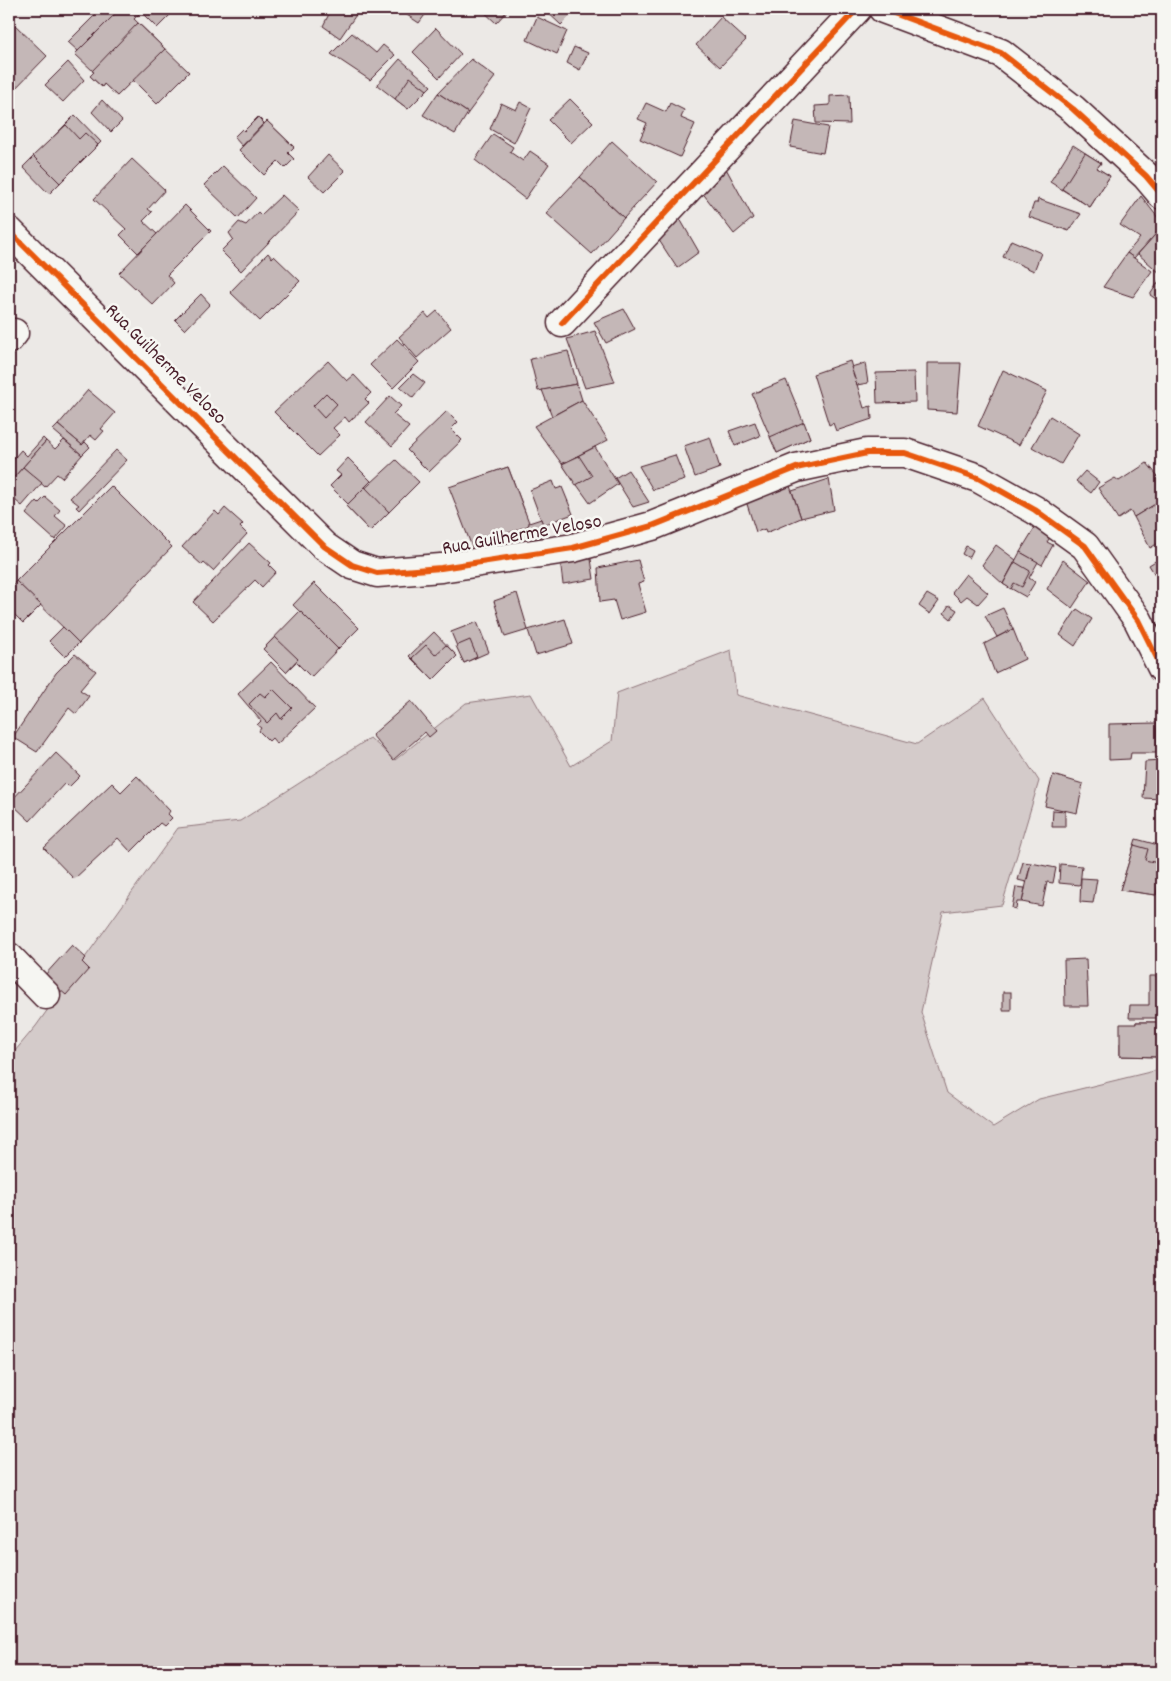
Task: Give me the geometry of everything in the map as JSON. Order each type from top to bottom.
[{"type":"street","points":[[562,323],[857,9]]},
{"type":"street","points":[[883,9],[1001,54],[1073,109],[1146,176],[1162,195]]},
{"type":"street","name":"Rua Guilherme Veloso","points":[[9,232],[324,546],[352,565],[377,573],[432,569],[573,548],[652,526],[796,468],[867,453],[905,452],[978,478],[1035,510],[1085,546],[1138,620],[1162,668]]},
{"type":"street","points":[[9,956],[46,995]]},
{"type":"shaded area","points":[[731,650],[736,695],[917,744],[985,698],[1039,781],[1002,905],[943,912],[921,1012],[947,1093],[993,1127],[1039,1099],[1162,1069],[1162,1672],[9,1672],[9,1058],[36,1026],[178,828],[240,821],[370,738],[395,760],[466,703],[531,694],[571,766],[612,741],[617,693]]},
{"type":"building","points":[[101,9],[120,9],[78,51],[68,42]]},
{"type":"building","points":[[120,9],[123,9],[134,19],[105,49],[93,37]]},
{"type":"building","points":[[120,9],[138,9],[141,12],[134,19],[189,72],[157,104],[133,80],[117,96],[104,84],[102,87],[90,76],[94,72],[75,54]]},
{"type":"building","points":[[138,9],[176,9],[157,28]]},
{"type":"building","points":[[323,9],[360,9],[340,38],[323,26],[330,12]]},
{"type":"building","points":[[398,9],[423,9],[427,12],[419,23]]},
{"type":"building","points":[[481,9],[509,9],[496,23]]},
{"type":"building","points":[[544,9],[577,9],[561,25]]},
{"type":"building","points":[[537,17],[567,31],[557,54],[527,40]]},
{"type":"building","points":[[721,17],[746,40],[720,67],[696,45]]},
{"type":"building","points":[[11,21],[47,56],[9,95],[9,23]]},
{"type":"building","points":[[138,23],[165,49],[117,96],[104,84],[102,87],[90,76],[94,72],[92,71]]},
{"type":"building","points":[[436,28],[461,54],[439,78],[413,52]]},
{"type":"building","points":[[352,33],[376,53],[383,45],[395,55],[370,80],[331,54]]},
{"type":"building","points":[[574,47],[588,53],[580,70],[567,63]]},
{"type":"building","points":[[400,59],[431,86],[408,109],[377,85]]},
{"type":"building","points":[[471,59],[495,77],[468,113],[438,93]]},
{"type":"building","points":[[68,62],[84,80],[63,102],[45,85]]},
{"type":"building","points":[[410,77],[427,90],[408,109],[395,99]]},
{"type":"building","points":[[438,93],[468,113],[455,134],[423,115]]},
{"type":"building","points":[[849,95],[850,124],[816,123],[815,106],[830,105],[830,96]]},
{"type":"building","points":[[570,99],[593,122],[571,143],[548,120]]},
{"type":"building","points":[[102,100],[122,121],[111,132],[92,112]]},
{"type":"building","points":[[520,102],[531,108],[514,143],[490,129],[501,103],[516,110]]},
{"type":"building","points":[[646,103],[666,112],[670,103],[684,110],[681,118],[695,124],[680,157],[640,139],[647,123],[638,119]]},
{"type":"building","points":[[75,115],[101,142],[49,194],[23,167]]},
{"type":"building","points":[[258,117],[264,123],[242,146],[234,137],[242,129],[244,131]]},
{"type":"building","points":[[267,121],[293,146],[264,175],[239,150]]},
{"type":"building","points":[[267,121],[294,147],[288,153],[294,159],[285,168],[278,161],[264,175],[239,150]]},
{"type":"building","points":[[795,121],[828,127],[823,153],[790,147]]},
{"type":"building","points":[[66,125],[79,139],[85,133],[98,145],[60,183],[33,156]]},
{"type":"building","points":[[493,134],[513,147],[510,152],[523,161],[530,151],[549,164],[525,199],[475,160]]},
{"type":"building","points":[[612,141],[657,182],[624,218],[580,177]]},
{"type":"building","points":[[1073,145],[1101,163],[1097,168],[1110,176],[1090,207],[1050,182]]},
{"type":"building","points":[[1085,153],[1101,163],[1097,168],[1110,176],[1090,207],[1062,189]]},
{"type":"building","points":[[328,155],[345,171],[324,192],[308,177]]},
{"type":"building","points":[[132,159],[165,190],[148,209],[152,212],[143,221],[157,234],[138,253],[120,235],[126,229],[94,199]]},
{"type":"building","points":[[723,163],[753,218],[734,234],[698,187]]},
{"type":"building","points":[[223,166],[256,198],[238,218],[204,185]]},
{"type":"building","points":[[580,177],[624,218],[592,254],[546,213]]},
{"type":"building","points":[[282,195],[299,211],[241,271],[221,251],[233,239],[229,233],[239,222],[246,225],[258,212],[261,215]]},
{"type":"building","points":[[1141,196],[1162,223],[1162,227],[1134,258],[1127,253],[1140,238],[1120,225]]},
{"type":"building","points":[[1038,199],[1081,214],[1069,231],[1029,217],[1034,203],[1037,203]]},
{"type":"building","points":[[185,205],[211,231],[167,275],[174,283],[153,305],[119,273]]},
{"type":"building","points":[[676,212],[699,252],[677,268],[655,234]]},
{"type":"building","points":[[1162,227],[1162,272],[1161,274],[1138,254]]},
{"type":"building","points":[[1011,240],[1041,253],[1034,271],[1003,257]]},
{"type":"building","points":[[268,253],[272,258],[274,256],[300,281],[260,321],[230,292]]},
{"type":"building","points":[[1127,253],[1152,271],[1133,297],[1103,287]]},
{"type":"building","points":[[1162,276],[1162,303],[1150,295]]},
{"type":"building","points":[[201,294],[210,304],[185,330],[175,320]]},
{"type":"building","points":[[624,309],[635,329],[606,343],[594,322]]},
{"type":"building","points":[[437,311],[451,328],[417,358],[399,337],[425,313],[429,318]]},
{"type":"building","points":[[595,331],[615,382],[585,388],[567,339]]},
{"type":"building","points":[[397,339],[419,362],[393,388],[370,365]]},
{"type":"building","points":[[568,351],[577,384],[538,391],[530,359]]},
{"type":"building","points":[[328,361],[347,381],[354,375],[371,393],[365,399],[369,403],[349,422],[345,417],[333,428],[340,435],[318,456],[274,412]]},
{"type":"building","points":[[850,361],[864,408],[871,406],[872,419],[836,431],[833,423],[829,425],[813,374]]},
{"type":"building","points":[[865,363],[868,383],[857,385],[851,367]]},
{"type":"building","points":[[927,363],[961,363],[957,412],[927,410]]},
{"type":"building","points":[[1003,370],[1047,391],[1019,445],[978,426]]},
{"type":"building","points":[[914,372],[915,402],[877,403],[876,373]]},
{"type":"building","points":[[413,374],[425,383],[413,398],[400,387]]},
{"type":"building","points":[[786,380],[810,438],[777,453],[752,394]]},
{"type":"building","points":[[577,384],[582,400],[552,416],[542,390]]},
{"type":"building","points":[[88,390],[115,413],[101,429],[104,431],[96,440],[90,435],[82,445],[58,425]]},
{"type":"building","points":[[326,393],[337,404],[324,418],[313,406]]},
{"type":"building","points":[[390,396],[401,406],[393,414],[409,427],[392,446],[366,422]]},
{"type":"building","points":[[582,400],[608,440],[562,464],[534,426]]},
{"type":"building","points":[[447,411],[458,422],[451,429],[462,440],[429,472],[407,450]]},
{"type":"building","points":[[1050,416],[1079,434],[1061,464],[1032,447]]},
{"type":"building","points":[[755,422],[760,436],[735,446],[729,431]]},
{"type":"building","points":[[804,422],[810,438],[777,453],[770,437]]},
{"type":"building","points":[[58,425],[82,445],[85,442],[90,447],[82,455],[53,430]]},
{"type":"building","points":[[710,437],[720,468],[695,477],[684,446]]},
{"type":"building","points":[[43,438],[46,441],[9,483],[9,464],[21,450],[27,456]]},
{"type":"building","points":[[64,440],[82,455],[62,478],[57,474],[45,487],[23,467],[46,441],[55,449]]},
{"type":"building","points":[[595,447],[618,484],[590,503],[562,464]]},
{"type":"building","points":[[116,450],[127,460],[79,510],[76,507],[79,505],[70,498]]},
{"type":"building","points":[[675,455],[685,480],[653,490],[639,466]]},
{"type":"building","points":[[579,456],[592,476],[576,485],[562,464]]},
{"type":"building","points":[[348,458],[371,481],[348,504],[330,486],[341,475],[336,471]]},
{"type":"building","points":[[396,460],[419,482],[370,531],[346,506]]},
{"type":"building","points":[[1147,463],[1162,481],[1162,500],[1134,517],[1130,511],[1118,519],[1098,488],[1115,478],[1119,481]]},
{"type":"building","points":[[23,467],[42,483],[22,506],[9,495],[9,483]]},
{"type":"building","points":[[508,467],[525,512],[479,531],[465,495],[481,488],[477,478]]},
{"type":"building","points":[[508,467],[530,525],[472,547],[449,487]]},
{"type":"building","points":[[628,470],[649,502],[633,507],[615,478]]},
{"type":"building","points":[[1085,471],[1099,482],[1091,493],[1076,481]]},
{"type":"building","points":[[829,479],[834,510],[801,518],[792,491]]},
{"type":"building","points":[[553,481],[556,489],[562,487],[573,514],[543,525],[530,490]]},
{"type":"building","points":[[789,483],[801,518],[766,533],[765,529],[756,532],[745,498]]},
{"type":"building","points":[[111,486],[172,547],[79,643],[16,581]]},
{"type":"building","points":[[365,487],[389,512],[370,531],[346,506]]},
{"type":"building","points":[[45,497],[60,510],[55,516],[67,526],[55,540],[26,514],[37,501],[39,503]]},
{"type":"building","points":[[1162,500],[1162,541],[1150,548],[1134,517]]},
{"type":"building","points":[[225,508],[243,524],[240,527],[247,534],[213,571],[204,563],[202,565],[182,547],[215,511],[219,515]]},
{"type":"building","points":[[541,519],[547,536],[533,539],[528,527],[529,523]]},
{"type":"building","points":[[1037,524],[1053,533],[1047,542],[1053,545],[1042,565],[1020,552]]},
{"type":"building","points":[[249,543],[271,563],[269,565],[276,572],[262,587],[255,580],[213,621],[193,602]]},
{"type":"building","points":[[996,545],[1016,560],[1003,584],[982,565]]},
{"type":"building","points":[[966,546],[973,550],[969,558],[962,554]]},
{"type":"building","points":[[1020,552],[1038,562],[1029,578],[1035,582],[1026,597],[1003,584]]},
{"type":"building","points":[[588,555],[588,559],[591,559],[594,579],[563,584],[560,560]]},
{"type":"building","points":[[1162,557],[1162,586],[1149,565]]},
{"type":"building","points":[[638,560],[644,582],[638,584],[646,612],[620,620],[614,600],[600,602],[598,568]]},
{"type":"building","points":[[1063,560],[1090,581],[1072,608],[1047,589]]},
{"type":"building","points":[[1015,562],[1030,571],[1022,587],[1014,583],[1011,589],[1003,584]]},
{"type":"building","points":[[966,574],[988,593],[978,604],[967,596],[961,601],[952,592]]},
{"type":"building","points":[[16,581],[41,605],[23,623],[9,609],[9,589]]},
{"type":"building","points":[[314,583],[359,628],[338,649],[293,605]]},
{"type":"building","points":[[517,593],[528,630],[505,637],[494,601]]},
{"type":"building","points":[[927,594],[939,601],[930,614],[919,606]]},
{"type":"building","points":[[949,605],[957,610],[951,619],[944,613]]},
{"type":"building","points":[[1003,608],[1013,629],[997,637],[985,616]]},
{"type":"building","points":[[1077,609],[1092,619],[1075,646],[1060,635]]},
{"type":"building","points":[[300,611],[338,649],[311,677],[296,662],[286,672],[263,649]]},
{"type":"building","points":[[565,619],[573,644],[536,655],[528,630]]},
{"type":"building","points":[[477,622],[489,652],[464,663],[451,632]]},
{"type":"building","points":[[63,627],[79,643],[65,657],[49,641]]},
{"type":"building","points":[[1013,629],[1025,659],[995,673],[984,644]]},
{"type":"building","points":[[434,632],[457,656],[433,680],[409,656]]},
{"type":"building","points":[[275,637],[298,659],[286,672],[263,649]]},
{"type":"building","points":[[470,640],[477,657],[464,663],[456,646]]},
{"type":"building","points":[[426,645],[435,655],[446,645],[457,656],[433,680],[412,658]]},
{"type":"building","points":[[75,654],[96,671],[80,690],[89,696],[76,714],[69,708],[37,752],[13,737],[56,673]]},
{"type":"building","points":[[271,662],[315,708],[277,744],[272,738],[269,741],[259,731],[261,728],[257,725],[261,721],[238,694]]},
{"type":"building","points":[[273,689],[292,708],[281,719],[277,713],[267,723],[249,704],[260,693],[265,697]]},
{"type":"building","points":[[411,701],[436,731],[429,737],[425,732],[393,760],[372,735]]},
{"type":"building","points":[[1157,723],[1157,753],[1131,753],[1130,759],[1109,760],[1109,724]]},
{"type":"building","points":[[56,753],[80,776],[69,787],[65,783],[30,821],[10,802]]},
{"type":"building","points":[[1162,761],[1162,799],[1143,798],[1145,762]]},
{"type":"building","points":[[1053,775],[1083,784],[1077,813],[1045,806]]},
{"type":"building","points":[[137,776],[170,811],[168,814],[172,818],[164,826],[160,823],[131,852],[118,838],[74,879],[44,848],[112,783],[121,792]]},
{"type":"building","points":[[1053,810],[1065,811],[1065,827],[1052,827]]},
{"type":"building","points":[[1136,839],[1162,846],[1162,869],[1156,895],[1120,890]]},
{"type":"building","points":[[1134,845],[1148,849],[1145,860],[1162,864],[1156,895],[1120,890]]},
{"type":"building","points":[[1023,862],[1031,863],[1026,882],[1018,880]]},
{"type":"building","points":[[1031,863],[1056,868],[1053,883],[1047,882],[1042,906],[1022,902]]},
{"type":"building","points":[[1060,864],[1082,866],[1080,885],[1059,883]]},
{"type":"building","points":[[1081,878],[1097,879],[1093,903],[1080,902]]},
{"type":"building","points":[[1016,887],[1025,888],[1022,902],[1017,902],[1016,909],[1012,908]]},
{"type":"building","points":[[72,945],[86,958],[82,962],[89,969],[66,995],[44,976]]},
{"type":"building","points":[[1086,959],[1088,1006],[1065,1006],[1064,960]]},
{"type":"building","points":[[1149,976],[1162,976],[1162,1018],[1129,1018],[1130,1005],[1149,1005]]},
{"type":"building","points":[[1003,992],[1011,992],[1011,1010],[1003,1010]]},
{"type":"building","points":[[1136,1022],[1157,1022],[1157,1057],[1120,1056],[1120,1043],[1126,1043],[1126,1038],[1136,1038]]},
{"type":"building","points":[[1136,1022],[1161,1022],[1160,1057],[1120,1056],[1120,1024],[1136,1024]]},
{"type":"cycle path","points":[[562,323],[857,9]]},
{"type":"cycle path","points":[[883,9],[1001,53],[1073,109],[1146,176],[1162,195]]},
{"type":"cycle path","points":[[9,231],[324,546],[352,565],[377,573],[441,568],[573,548],[652,526],[796,468],[867,453],[905,453],[978,478],[1035,510],[1085,546],[1138,620],[1162,668]]}]
